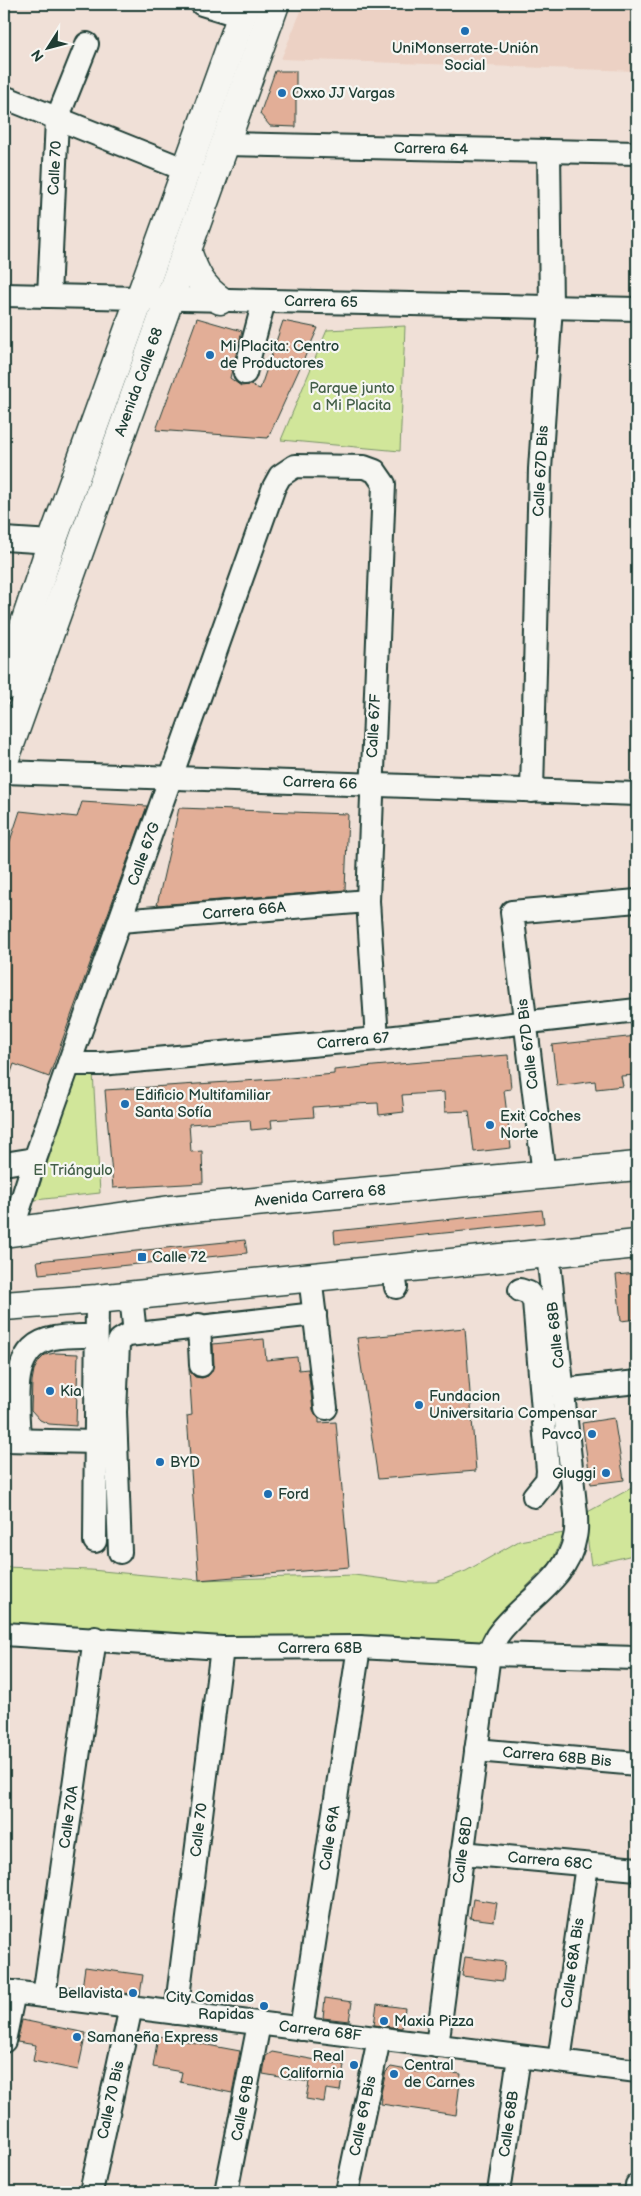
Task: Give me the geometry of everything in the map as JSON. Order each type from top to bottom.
[{"type":"main road","name":"Avenida Calle 68","points":[[4,761],[275,4]]},
{"type":"main road","name":"Avenida Calle 68","points":[[4,686],[52,542],[244,10]]},
{"type":"main road","points":[[187,251],[199,280],[207,291],[220,300]]},
{"type":"main road","name":"Avenida Carrera 68","points":[[6,1233],[170,1210],[637,1166]]},
{"type":"main road","points":[[4,1306],[96,1300],[310,1277],[394,1278],[548,1254],[637,1244]]},
{"type":"street","points":[[202,4],[244,10]]},
{"type":"street","name":"Calle 70","points":[[49,296],[58,119],[87,44]]},
{"type":"street","points":[[4,97],[186,170]]},
{"type":"street","name":"Carrera 64","points":[[225,144],[637,153]]},
{"type":"street","name":"Calle 67D Bis","points":[[532,791],[540,469],[550,306],[549,152]]},
{"type":"street","name":"Carrera 65","points":[[4,295],[637,309]]},
{"type":"street","points":[[245,373],[264,301]]},
{"type":"street","name":"Calle 67F","points":[[280,476],[295,466],[364,467],[379,475],[384,484],[368,900],[377,1039]]},
{"type":"street","name":"Calle 67G","points":[[6,1233],[16,1218],[35,1159],[274,487],[280,476]]},
{"type":"street","points":[[4,539],[52,542]]},
{"type":"street","name":"Carrera 66","points":[[4,772],[637,794]]},
{"type":"street","name":"Carrera 66A","points":[[120,921],[368,900]]},
{"type":"street","name":"Calle 67D Bis","points":[[544,1175],[512,912],[637,901]]},
{"type":"street","name":"Carrera 67","points":[[69,1064],[100,1064],[377,1039],[526,1024],[637,1010]]},
{"type":"street","points":[[4,1164],[35,1159]]},
{"type":"street","name":"Calle 68B","points":[[548,1254],[562,1390],[556,1430],[570,1456],[576,1514],[576,1537]]},
{"type":"street","points":[[310,1277],[326,1408]]},
{"type":"street","points":[[520,1290],[529,1293],[534,1301],[556,1430],[547,1459],[548,1477],[534,1496]]},
{"type":"street","points":[[131,1296],[136,1334]]},
{"type":"street","points":[[95,1541],[96,1300]]},
{"type":"street","points":[[120,1552],[115,1412],[116,1368],[120,1340],[128,1335],[199,1325],[315,1314]]},
{"type":"street","points":[[199,1325],[201,1365]]},
{"type":"street","points":[[96,1336],[54,1338],[40,1344],[30,1352],[20,1367],[11,1440],[96,1442]]},
{"type":"street","points":[[562,1390],[637,1382]]},
{"type":"street","points":[[547,1459],[570,1456]]},
{"type":"street","name":"Calle 68D","points":[[437,2046],[489,1654],[496,1638],[506,1624],[547,1586],[560,1570],[570,1553],[576,1537]]},
{"type":"street","name":"Carrera 68B","points":[[4,1634],[95,1638],[222,1648],[359,1647],[489,1654],[637,1658]]},
{"type":"street","name":"Calle 70A","points":[[44,1996],[95,1638]]},
{"type":"street","name":"Calle 69A","points":[[301,2029],[359,1647]]},
{"type":"street","name":"Calle 70","points":[[176,2013],[222,1648]]},
{"type":"street","name":"Carrera 68B Bis","points":[[476,1750],[637,1764]]},
{"type":"street","name":"Carrera 68C","points":[[462,1853],[637,1869]]},
{"type":"street","name":"Calle 68A Bis","points":[[559,2062],[587,1865]]},
{"type":"street","points":[[4,2041],[9,1992]]},
{"type":"street","name":"Carrera 68F","points":[[9,1992],[637,2071]]},
{"type":"street","name":"Calle 70 Bis","points":[[91,2192],[131,2007]]},
{"type":"street","name":"Calle 69B","points":[[226,2192],[259,2024]]},
{"type":"street","name":"Calle 69 Bis","points":[[347,2192],[380,2039]]},
{"type":"street","name":"Calle 68B","points":[[499,2192],[519,2057]]},
{"type":"street","points":[[636,2192],[637,2185]]},
{"type":"shaded area","name":"UniMonserrate-Unión Social","points":[[304,4],[637,4],[637,71],[281,59]]},
{"type":"green space","name":"Parque junto a Mi Placita","points":[[405,326],[400,451],[281,440],[327,330]]},
{"type":"green space","name":"El Triángulo","points":[[93,1072],[100,1193],[35,1200],[77,1073]]},
{"type":"green space","points":[[637,1485],[637,1554],[591,1565],[584,1514]]},
{"type":"green space","points":[[564,1533],[552,1561],[526,1587],[498,1621],[482,1649],[221,1642],[4,1626],[4,1567],[91,1570],[199,1580],[354,1575],[408,1582],[436,1582],[466,1571],[519,1541]]},
{"type":"building","name":"Oxxo JJ Vargas","points":[[275,71],[296,71],[296,127],[270,126],[260,114]]},
{"type":"building","name":"Mi Placita: Centro de Productores","points":[[197,318],[242,331],[230,378],[241,386],[250,385],[260,389],[283,321],[318,328],[268,438],[156,430]]},
{"type":"building","points":[[82,802],[147,806],[49,1077],[14,1064],[6,1087],[4,1087],[4,859],[20,811],[77,817]]},
{"type":"building","points":[[179,808],[348,814],[345,890],[157,905]]},
{"type":"building","points":[[637,1036],[637,1075],[621,1076],[623,1086],[596,1089],[595,1081],[557,1086],[552,1045]]},
{"type":"building","points":[[508,1055],[511,1089],[504,1090],[511,1148],[474,1152],[469,1111],[445,1112],[444,1092],[402,1095],[404,1112],[379,1115],[378,1103],[355,1104],[313,1107],[314,1117],[271,1120],[272,1128],[251,1130],[250,1120],[189,1124],[191,1152],[202,1151],[203,1183],[113,1188],[105,1090],[290,1078],[334,1074],[334,1070]]},
{"type":"building","points":[[542,1210],[544,1223],[335,1244],[334,1231]]},
{"type":"building","name":"Calle 72","points":[[245,1240],[247,1253],[39,1274],[37,1261]]},
{"type":"building","points":[[637,1273],[637,1319],[621,1321],[616,1275]]},
{"type":"building","name":"Fundacion Universitaria Compensar","points":[[465,1328],[476,1471],[378,1479],[357,1338]]},
{"type":"building","name":"Ford","points":[[264,1339],[266,1360],[297,1357],[299,1370],[308,1369],[313,1410],[319,1419],[319,1423],[336,1422],[349,1567],[199,1580],[187,1416],[192,1415],[189,1369],[195,1377],[202,1378],[208,1376],[214,1365],[213,1344]]},
{"type":"building","name":"Kia","points":[[55,1353],[78,1354],[76,1426],[49,1424],[40,1420],[31,1410],[34,1370],[45,1355]]},
{"type":"building","points":[[614,1418],[624,1480],[591,1484],[582,1423]]},
{"type":"building","points":[[473,1899],[497,1903],[494,1921],[470,1918]]},
{"type":"building","points":[[465,1957],[505,1962],[503,1981],[462,1976]]},
{"type":"building","points":[[85,1967],[143,1975],[140,1995],[82,1988]]},
{"type":"building","points":[[325,1998],[352,2002],[349,2021],[323,2018]]},
{"type":"building","points":[[377,2004],[405,2008],[402,2028],[374,2025]]},
{"type":"building","points":[[22,2020],[86,2033],[78,2070],[33,2061],[36,2045],[17,2042]]},
{"type":"building","points":[[158,2036],[240,2051],[232,2093],[180,2082],[182,2072],[153,2067]]},
{"type":"building","points":[[272,2052],[344,2065],[340,2091],[326,2089],[324,2102],[306,2099],[309,2082],[263,2074],[266,2056]]},
{"type":"building","points":[[391,2067],[423,2073],[423,2069],[461,2074],[456,2115],[381,2104],[382,2098],[380,2097],[386,2072]]},
{"type":"place","name":"UniMonserrate-Unión Social","points":[[465,31]]},
{"type":"place","name":"Oxxo JJ Vargas","points":[[282,93]]},
{"type":"place","name":"Mi Placita: Centro de Productores","points":[[210,355]]},
{"type":"place","name":"Edificio Multifamiliar Santa Sofía","points":[[125,1104]]},
{"type":"place","name":"Exit Coches Norte","points":[[490,1125]]},
{"type":"place","name":"Calle 72","points":[[142,1257]]},
{"type":"place","name":"Kia","points":[[50,1391]]},
{"type":"place","name":"Fundacion Universitaria Compensar","points":[[419,1405]]},
{"type":"place","name":"Pavco","points":[[592,1434]]},
{"type":"place","name":"BYD","points":[[160,1462]]},
{"type":"place","name":"Gluggi","points":[[606,1473]]},
{"type":"place","name":"Ford","points":[[268,1494]]},
{"type":"place","name":"Bellavista","points":[[133,1993]]},
{"type":"place","name":"City Comidas Rapidas","points":[[264,2006]]},
{"type":"place","name":"Maxia Pizza","points":[[384,2021]]},
{"type":"place","name":"Samaneña Express","points":[[77,2037]]},
{"type":"place","name":"Real California","points":[[354,2065]]},
{"type":"place","name":"Central de Carnes","points":[[394,2074]]}]
